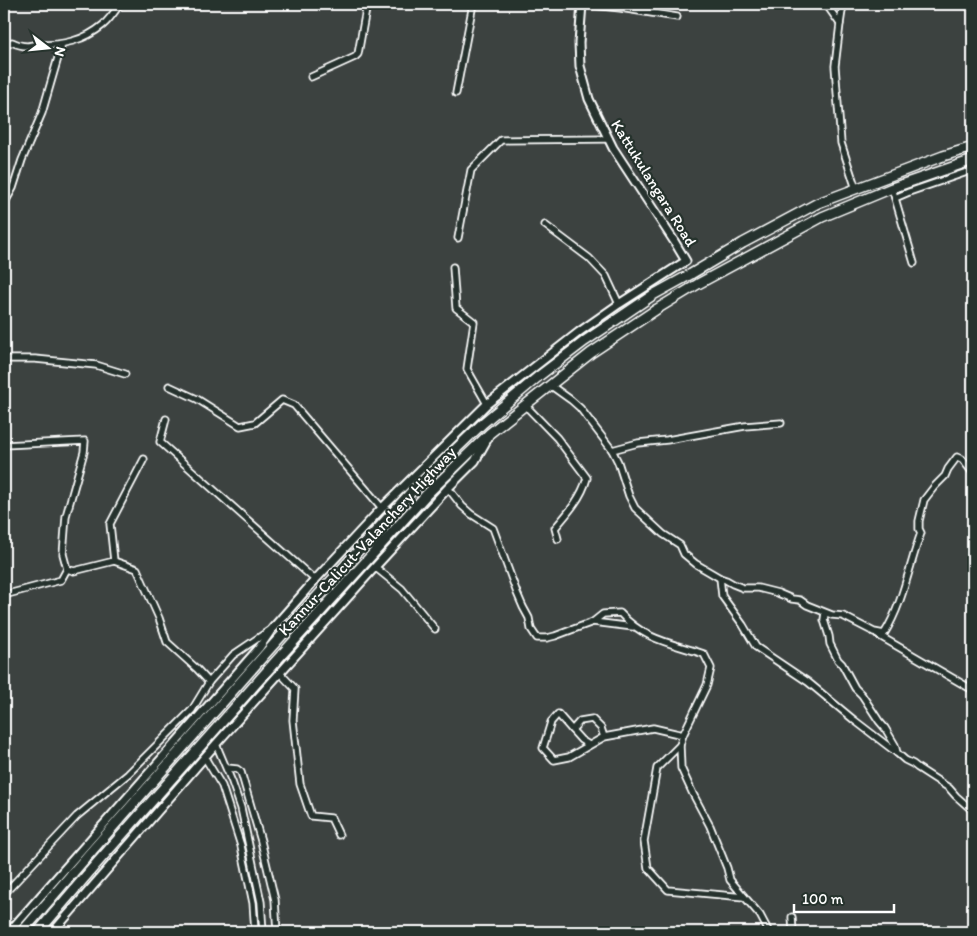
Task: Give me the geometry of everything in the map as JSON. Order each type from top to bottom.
[{"type":"highway","name":"Kannur-Calicut-Valanchery Highway","points":[[22,932],[267,652],[413,490],[483,423],[539,376],[585,341],[653,295],[743,243],[818,204],[943,156],[973,147]]},
{"type":"highway","name":"Kannur-Calicut-Valanchery Highway","points":[[38,932],[96,863],[426,495],[490,433],[591,353],[698,284],[822,217],[892,188],[973,160]]},
{"type":"street","points":[[4,47],[12,42],[25,46],[62,44],[76,41],[105,24],[120,4]]},
{"type":"street","points":[[311,77],[356,57],[367,4]]},
{"type":"street","points":[[456,93],[473,4]]},
{"type":"street","points":[[582,4],[677,17]]},
{"type":"street","name":"Kattukulangara Road","points":[[582,4],[579,43],[580,66],[589,99],[613,148],[686,261],[619,304]]},
{"type":"street","points":[[826,4],[840,24]]},
{"type":"street","points":[[843,4],[836,66],[841,143],[856,189]]},
{"type":"street","points":[[4,204],[13,188],[22,160],[42,113],[62,44]]},
{"type":"street","points":[[458,238],[471,170],[501,140],[609,139]]},
{"type":"street","points":[[895,198],[973,170]]},
{"type":"street","points":[[892,188],[914,263]]},
{"type":"street","points":[[9,932],[258,648],[315,580],[382,508],[487,404],[578,332],[619,304],[606,276],[589,258],[545,225]]},
{"type":"street","points":[[453,267],[456,308],[474,322],[467,369],[487,404]]},
{"type":"street","points":[[4,359],[35,359],[96,365],[125,374]]},
{"type":"street","points":[[169,386],[197,398],[240,426],[255,424],[282,400],[294,405],[382,508]]},
{"type":"street","points":[[550,386],[572,400],[580,408],[612,450],[635,508],[662,534],[680,545],[684,554],[696,564],[720,578],[744,588],[770,590],[792,599],[800,600],[807,605],[832,615],[843,616],[973,690]]},
{"type":"street","points":[[526,405],[557,438],[587,478],[584,490],[555,528],[558,539]]},
{"type":"street","points":[[166,419],[160,442],[315,580]]},
{"type":"street","points":[[612,450],[638,443],[667,440],[745,426],[781,423]]},
{"type":"street","points":[[53,932],[216,744],[375,567],[475,461],[490,433]]},
{"type":"street","points":[[4,445],[85,441],[84,452],[66,516],[63,554],[67,569],[61,580],[4,595]]},
{"type":"street","points":[[874,632],[884,634],[898,607],[921,533],[919,521],[924,500],[945,476],[957,457],[962,458],[973,473]]},
{"type":"street","points":[[114,561],[110,524],[144,459]]},
{"type":"street","points":[[448,488],[462,506],[493,528],[516,592],[529,618],[531,629],[537,638],[555,636],[593,622],[603,614],[620,613],[640,631],[664,642],[704,654],[711,668],[707,685],[683,735],[680,745],[681,768],[710,826],[730,880],[760,915],[769,932]]},
{"type":"street","points":[[67,569],[74,571],[114,561],[137,569],[159,618],[167,642],[209,682]]},
{"type":"street","points":[[375,567],[402,589],[435,629]]},
{"type":"street","points":[[720,578],[722,596],[756,647],[808,682],[905,760],[949,788],[973,811]]},
{"type":"street","points":[[825,612],[824,620],[830,644],[838,660],[855,688],[885,728],[898,753]]},
{"type":"street","points":[[593,622],[636,628]]},
{"type":"street","points":[[4,894],[77,816],[128,774],[192,710],[209,682],[233,655],[272,629]]},
{"type":"street","points":[[280,673],[295,688],[293,720],[300,784],[305,800],[311,816],[331,818],[339,835]]},
{"type":"street","points":[[589,745],[581,740],[558,714],[551,722],[543,748],[554,760],[569,757],[604,737],[653,728],[683,735]]},
{"type":"street","points":[[572,730],[580,721],[592,719],[601,728],[604,737]]},
{"type":"street","points":[[216,744],[227,768],[241,808],[261,902],[262,932]]},
{"type":"street","points":[[680,745],[657,768],[644,841],[648,868],[668,890],[744,897]]},
{"type":"street","points":[[205,758],[222,786],[241,846],[253,903],[255,932]]},
{"type":"street","points":[[227,768],[236,769],[241,772],[261,841],[275,900],[277,932]]},
{"type":"street","points":[[792,917],[793,932]]}]
